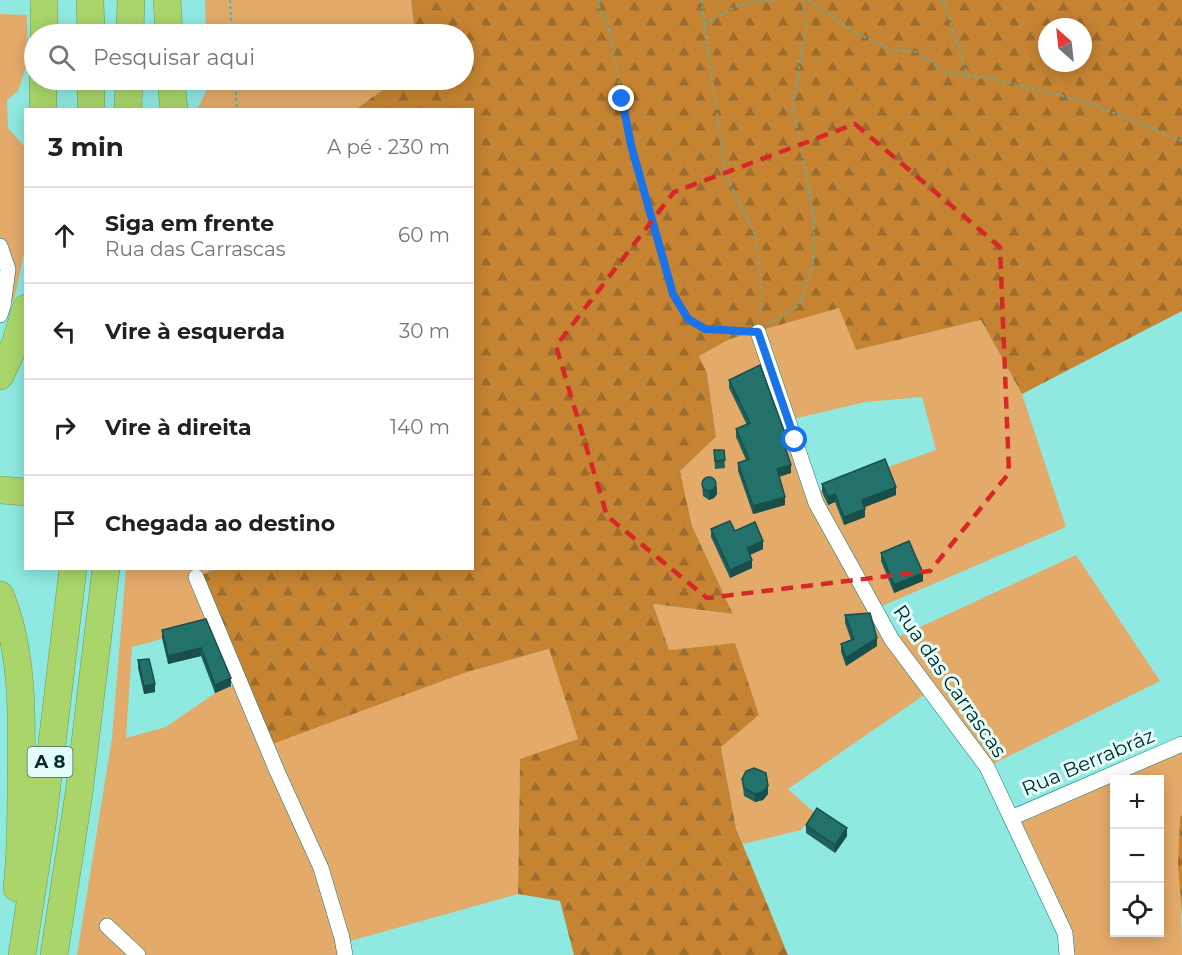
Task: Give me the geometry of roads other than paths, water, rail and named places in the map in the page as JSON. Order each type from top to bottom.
[{"type":"highway","points":[[44,0],[44,24]]},
{"type":"highway","points":[[90,0],[91,24]]},
{"type":"highway","points":[[130,24],[131,0]]},
{"type":"highway","points":[[167,0],[168,24]]},
{"type":"highway","points":[[43,90],[43,108]]},
{"type":"highway","points":[[91,90],[91,108]]},
{"type":"highway","points":[[128,108],[129,90]]},
{"type":"highway","points":[[172,90],[174,108]]},
{"type":"highway","points":[[0,376],[15,344],[24,315]]},
{"type":"highway","points":[[0,490],[24,492]]},
{"type":"highway","points":[[0,502],[24,504]]},
{"type":"highway","name":"A 8","points":[[22,955],[43,819],[73,570]]},
{"type":"highway","name":"A 8","points":[[54,955],[79,793],[106,570]]},
{"type":"highway","points":[[0,595],[15,650],[21,757],[18,874],[7,955]]},
{"type":"street","points":[[0,246],[8,268],[0,315]]},
{"type":"street","name":"Rua das Carrascas","points":[[758,332],[816,503],[892,640],[987,767],[1065,933],[1067,955]]},
{"type":"street","points":[[196,577],[277,771],[321,867],[345,955]]},
{"type":"street","name":"Rua Berrabráz","points":[[1011,819],[1182,744]]},
{"type":"street","points":[[107,926],[138,955]]}]
